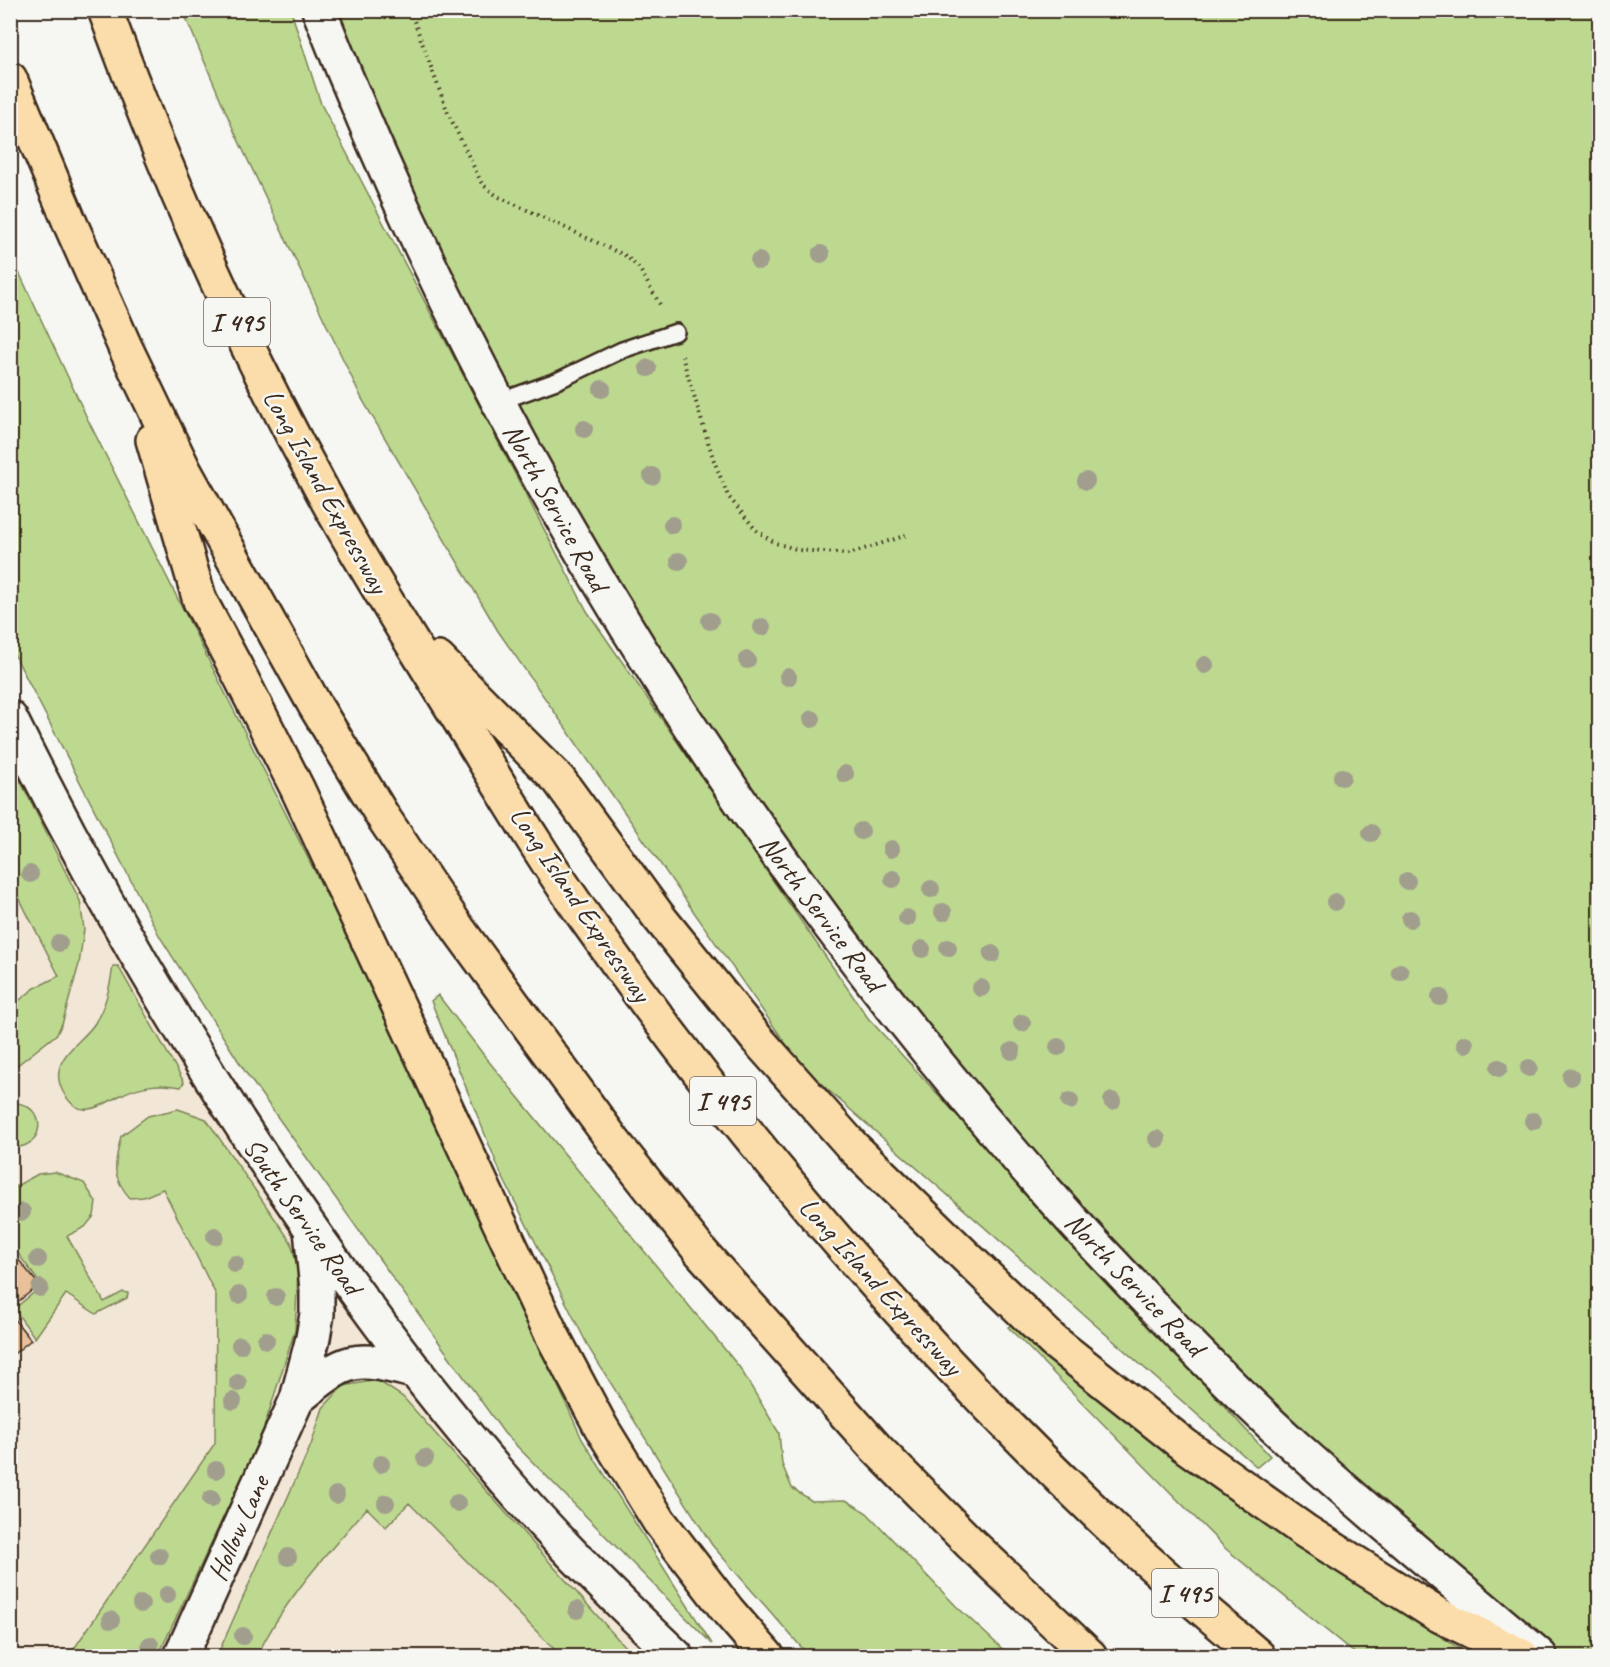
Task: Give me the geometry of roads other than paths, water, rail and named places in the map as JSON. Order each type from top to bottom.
[{"type":"highway","name":"Long Island Expressway","points":[[105,10],[164,161],[217,282],[325,497],[398,620],[584,917],[758,1146],[838,1241],[909,1320],[1020,1437],[1114,1530],[1258,1656]]},
{"type":"highway","points":[[10,79],[65,212],[125,347],[184,470],[316,707],[385,820],[459,930],[614,1142],[700,1251],[899,1472],[970,1543],[1090,1656]]},
{"type":"highway","points":[[125,347],[200,601],[297,788],[551,1333],[601,1427],[659,1521],[728,1611],[768,1656]]},
{"type":"highway","points":[[398,620],[559,780],[672,934],[756,1039],[853,1147],[1053,1341],[1184,1445],[1305,1531],[1435,1613],[1522,1656]]},
{"type":"main road","name":"North Service Road","points":[[319,10],[345,78],[411,230],[549,498],[618,615],[692,731],[773,850],[847,951],[1018,1159],[1101,1252],[1201,1354],[1290,1442],[1403,1542],[1540,1656]]},
{"type":"main road","name":"South Service Road","points":[[10,718],[98,890],[149,977],[232,1112],[311,1229],[371,1313],[521,1499],[612,1596],[676,1656]]},
{"type":"main road","name":"Hollow Lane","points":[[181,1656],[297,1399],[317,1314],[311,1229]]},
{"type":"main road","name":"Hollow Lane","points":[[297,1399],[326,1375],[352,1363],[380,1362],[417,1372]]},
{"type":"lane","points":[[498,402],[559,380],[622,350],[676,332]]}]
